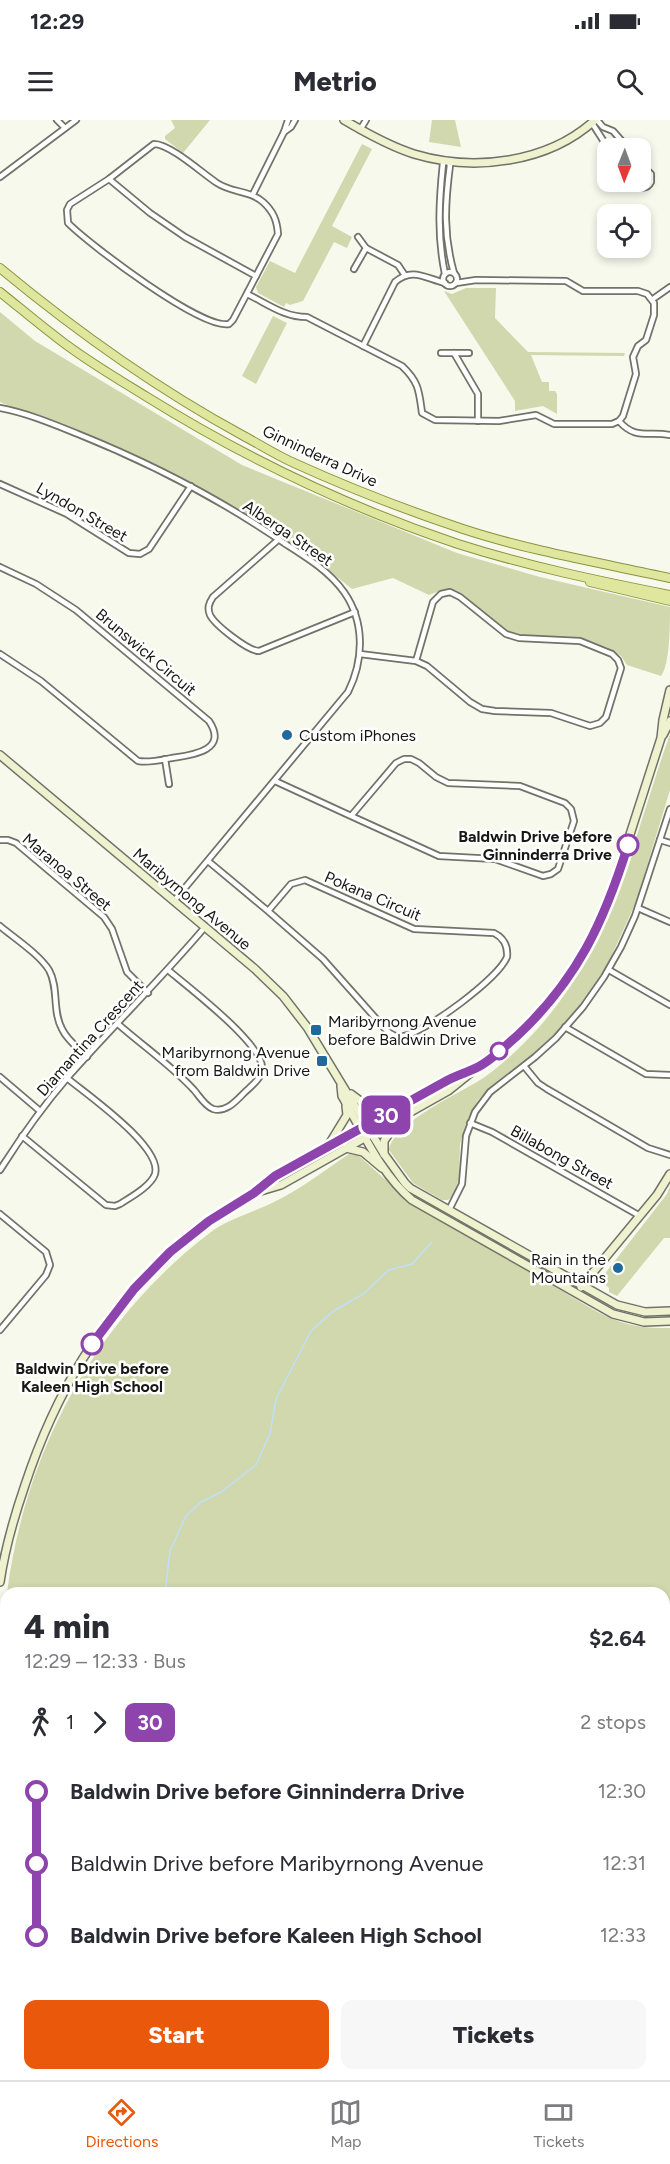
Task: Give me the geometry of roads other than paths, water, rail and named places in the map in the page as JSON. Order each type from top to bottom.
[{"type":"main road","name":"Ginninderra Drive","points":[[0,268],[72,327],[143,376],[218,422],[292,462],[378,498],[464,529],[550,552],[670,578]]},
{"type":"main road","name":"Ginninderra Drive","points":[[0,292],[62,342],[134,389],[203,432],[286,475],[373,513],[449,540],[545,568],[670,595]]},
{"type":"main road","points":[[545,568],[599,586],[670,601]]},
{"type":"street","points":[[57,120],[65,128]]},
{"type":"street","points":[[0,177],[76,120]]},
{"type":"street","points":[[253,194],[288,120]]},
{"type":"street","points":[[284,132],[295,120]]},
{"type":"street","points":[[344,120],[406,151],[448,161],[492,162],[539,153],[568,141],[595,121]]},
{"type":"street","points":[[360,130],[366,120]]},
{"type":"street","points":[[595,121],[603,138]]},
{"type":"street","points":[[595,121],[613,131],[619,138]]},
{"type":"street","points":[[154,144],[160,144],[225,188],[253,194],[273,212],[278,234],[233,320],[224,325],[171,299],[136,277],[68,223],[67,210],[70,204],[109,179],[154,144]]},
{"type":"street","points":[[448,161],[450,165],[445,214],[446,238],[456,283]]},
{"type":"street","points":[[445,283],[439,244],[438,214],[443,163],[448,161]]},
{"type":"street","points":[[109,179],[150,213],[185,237],[256,276]]},
{"type":"street","points":[[438,214],[445,214]]},
{"type":"street","points":[[358,237],[366,249],[398,265],[404,274]]},
{"type":"street","points":[[354,269],[366,249]]},
{"type":"street","points":[[247,294],[282,314],[307,317],[363,346],[402,366],[414,378],[419,390],[422,413],[435,420],[499,421],[536,415],[554,424],[612,424],[619,421],[623,416],[636,374],[633,357],[638,346],[646,340],[655,307],[647,294],[638,291],[583,291],[566,281],[476,280],[451,286],[412,273],[404,274],[396,282],[363,346]]},
{"type":"street","points":[[429,279],[455,274],[476,280]]},
{"type":"street","points":[[652,299],[670,287]]},
{"type":"street","points":[[441,353],[469,353]]},
{"type":"street","points":[[454,353],[478,394],[478,421]]},
{"type":"street","name":"Alberga Street","points":[[0,408],[33,417],[93,440],[191,486],[279,539],[328,574],[344,592],[354,612],[360,633],[360,654],[354,678],[343,699],[174,901]]},
{"type":"street","points":[[619,421],[627,430],[635,433],[670,435]]},
{"type":"street","name":"Lyndon Street","points":[[0,484],[67,514],[129,553],[137,555],[149,549],[191,486]]},
{"type":"street","points":[[279,539],[213,597],[209,608],[215,621],[246,647],[259,651],[354,612]]},
{"type":"street","name":"Brunswick Circuit","points":[[0,567],[36,584],[76,610],[209,721],[214,729],[212,742],[206,750],[197,754],[144,762],[135,760],[41,681],[0,654]]},
{"type":"street","points":[[360,654],[416,661],[427,666],[482,709],[549,713],[590,726],[600,723],[606,717],[621,668],[612,654],[580,641],[524,638],[506,634],[460,597],[450,592],[439,596],[433,602],[416,661]]},
{"type":"street","points":[[254,1193],[281,1185],[448,1091],[534,1019],[563,985],[587,948],[612,896],[661,738],[670,690]]},
{"type":"street","points":[[661,738],[670,721]]},
{"type":"street","name":"Maribyrnong Avenue","points":[[0,755],[265,978],[292,1006],[312,1034],[341,1086],[348,1093],[364,1127]]},
{"type":"street","points":[[165,759],[169,784]]},
{"type":"street","points":[[275,781],[435,855],[500,860],[543,876],[551,874],[559,866],[574,821],[571,809],[565,803],[529,788],[515,785],[448,783],[436,777],[416,761],[407,759],[394,765],[351,816]]},
{"type":"street","points":[[449,1210],[462,1184],[465,1144],[470,1123],[485,1098],[524,1066],[565,1027],[609,970],[638,908],[670,809]]},
{"type":"street","name":"Maranoa Street","points":[[0,840],[16,843],[104,917],[112,929],[127,972],[148,993]]},
{"type":"street","points":[[660,840],[670,843]]},
{"type":"street","name":"Pokana Circuit","points":[[208,861],[323,959],[387,1031],[398,1036],[409,1035],[457,1006],[493,975],[507,957],[504,941],[494,933],[410,928],[308,881],[299,880],[291,884],[268,911]]},
{"type":"street","points":[[638,908],[670,922]]},
{"type":"street","points":[[0,926],[46,966],[53,980],[58,1020],[62,1029],[66,1036],[87,1056]]},
{"type":"street","name":"Diamantina Crescent","points":[[0,1170],[40,1111],[67,1078],[148,993],[205,927]]},
{"type":"street","points":[[118,1024],[186,1082],[211,1108],[219,1110],[228,1107],[257,1080],[262,1065],[252,1048],[228,1021],[168,970]]},
{"type":"street","points":[[609,970],[670,1005]]},
{"type":"street","points":[[565,1027],[646,1074],[670,1075]]},
{"type":"street","points":[[524,1066],[538,1083],[547,1089],[648,1148],[670,1155]]},
{"type":"street","points":[[0,1582],[5,1551],[32,1463],[63,1390],[88,1349],[134,1289],[170,1252],[209,1221],[254,1193],[269,1180],[448,1080],[478,1067]]},
{"type":"street","points":[[0,1077],[40,1111]]},
{"type":"street","points":[[22,1136],[106,1205],[120,1204],[153,1178],[155,1165],[142,1143],[67,1078]]},
{"type":"street","name":"Maribyrnong Avenue","points":[[341,1086],[342,1096],[364,1127]]},
{"type":"street","points":[[348,1093],[375,1112],[387,1114]]},
{"type":"street","points":[[328,1146],[347,1115],[345,1101]]},
{"type":"street","points":[[384,1154],[384,1141],[399,1119]]},
{"type":"street","name":"Billabong Street","points":[[470,1123],[492,1132],[640,1216]]},
{"type":"street","points":[[364,1127],[386,1172]]},
{"type":"street","points":[[369,1136],[405,1183],[449,1210],[581,1285],[631,1310],[670,1311]]},
{"type":"street","points":[[346,1148],[363,1152],[386,1172],[412,1200],[613,1314],[644,1322],[670,1321]]},
{"type":"street","points":[[581,1296],[581,1285],[598,1269],[662,1188],[670,1174]]},
{"type":"street","points":[[0,1214],[44,1250],[50,1262],[46,1275],[0,1330]]},
{"type":"street","points":[[581,1296],[591,1290],[598,1269]]},
{"type":"waterway","points":[[166,1587],[170,1551],[186,1516],[201,1502],[221,1492],[256,1465],[270,1434],[276,1399],[311,1331],[332,1312],[363,1294],[389,1270],[412,1264],[432,1242]]},
{"type":"place","name":"Custom iPhones","points":[[287,735]]},
{"type":"place","name":"Baldwin Drive before Ginninderra Drive","points":[[628,845]]},
{"type":"place","name":"Maribyrnong Avenue before Baldwin Drive","points":[[316,1030]]},
{"type":"place","name":"Maribyrnong Avenue from Baldwin Drive","points":[[322,1061]]},
{"type":"place","name":"Rain in the Mountains","points":[[618,1268]]},
{"type":"place","name":"Baldwin Drive before Kaleen High School","points":[[92,1344]]}]
